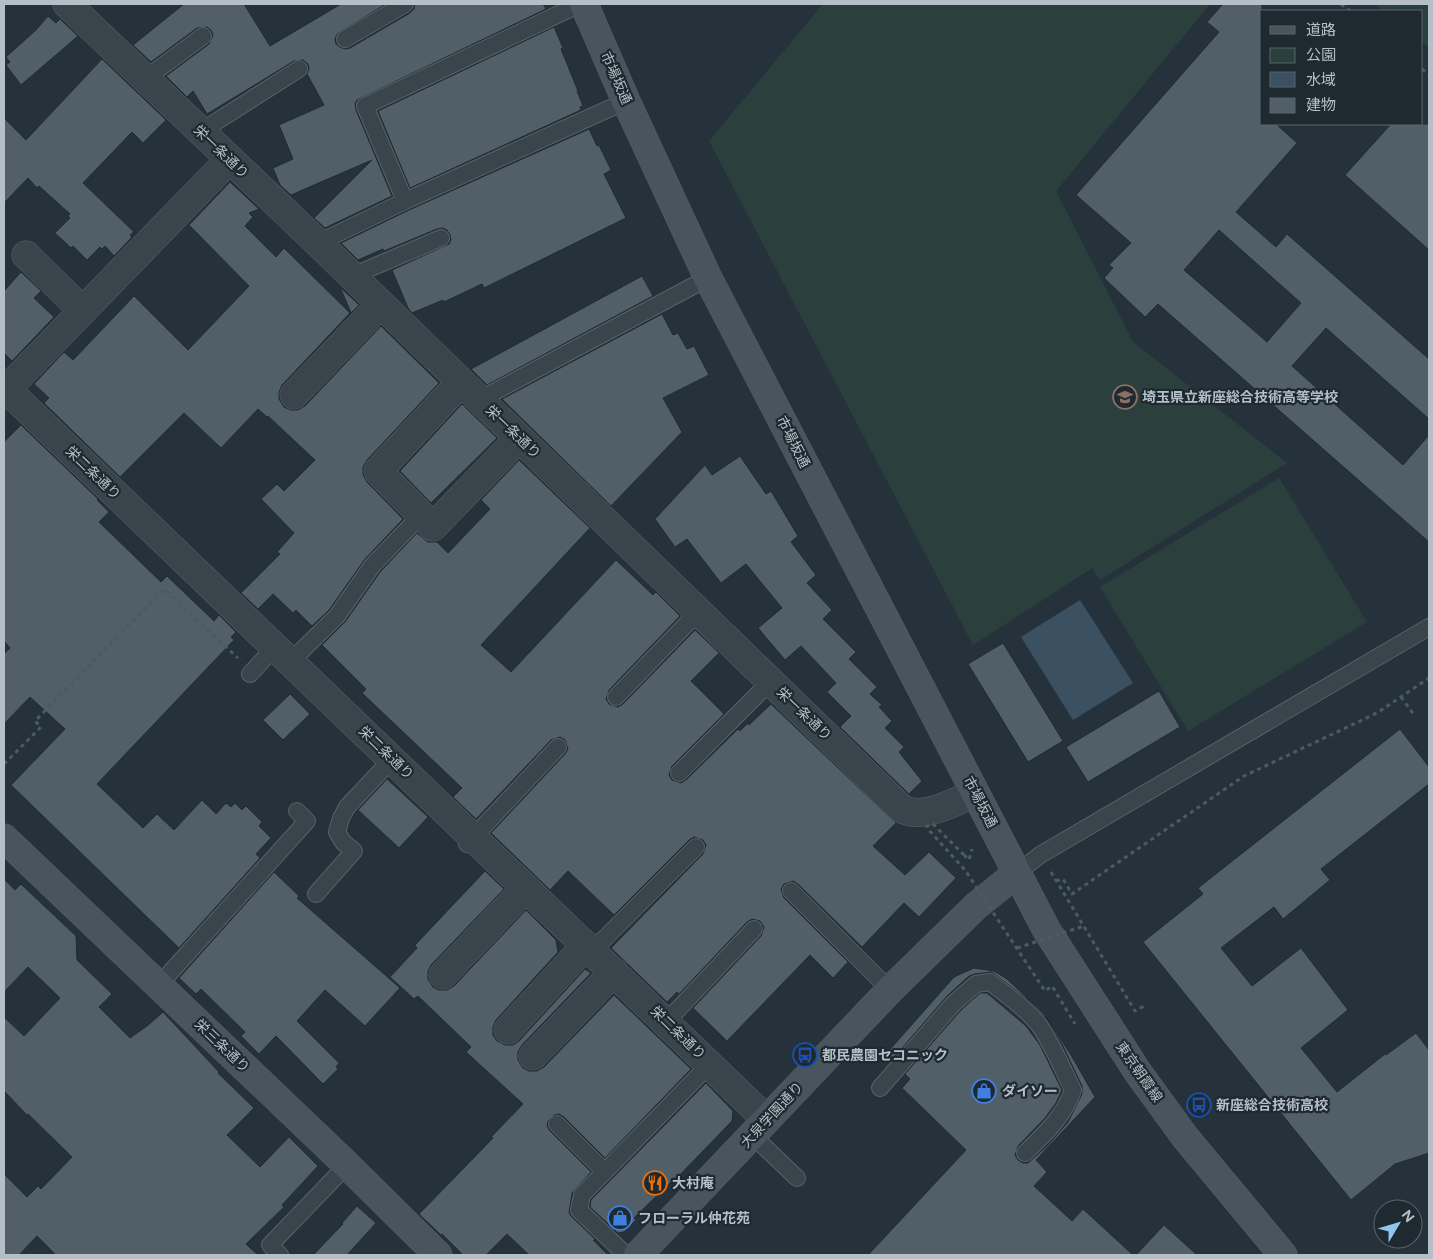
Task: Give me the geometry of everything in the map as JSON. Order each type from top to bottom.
[{"type":"street","name":"栄一条通り","points":[[67,4],[318,243],[902,809],[911,814],[921,813],[975,793]]},
{"type":"street","name":"市場坂通","points":[[582,4],[708,278],[1017,873]]},
{"type":"street","points":[[5,390],[229,160]]},
{"type":"street","points":[[26,256],[82,310]]},
{"type":"street","points":[[294,395],[381,304]]},
{"type":"street","name":"栄二条通り","points":[[5,390],[392,759],[469,842],[526,888],[710,1064],[760,1127]]},
{"type":"street","points":[[470,391],[378,472],[433,527],[519,438]]},
{"type":"street","name":"栄三条通り","points":[[4,838],[347,1165],[438,1255]]},
{"type":"street","name":"大泉学園通り","points":[[638,1255],[890,990],[976,906],[1017,873]]},
{"type":"street","name":"東京朝霞線","points":[[1017,873],[1046,929],[1137,1072],[1185,1137],[1283,1255]]},
{"type":"street","points":[[443,975],[526,888]]},
{"type":"street","points":[[508,1030],[589,948]]},
{"type":"street","points":[[533,1056],[614,972]]},
{"type":"lane","points":[[345,39],[405,4]]},
{"type":"lane","points":[[405,202],[365,106],[582,4]]},
{"type":"lane","points":[[145,79],[203,36]]},
{"type":"lane","points":[[200,132],[299,69]]},
{"type":"lane","points":[[318,243],[626,101]]},
{"type":"lane","points":[[352,276],[441,238]]},
{"type":"lane","points":[[470,391],[708,278]]},
{"type":"lane","points":[[251,673],[283,654],[337,616],[372,566],[421,514]]},
{"type":"lane","points":[[616,697],[698,611]]},
{"type":"lane","points":[[1017,873],[1040,855],[1429,627]]},
{"type":"lane","points":[[679,773],[770,680]]},
{"type":"lane","points":[[469,842],[558,747]]},
{"type":"lane","points":[[316,894],[354,852],[343,842],[337,832],[347,807],[392,759]]},
{"type":"lane","points":[[158,986],[307,821],[297,811]]},
{"type":"lane","points":[[589,948],[696,847]]},
{"type":"lane","points":[[790,892],[890,990]]},
{"type":"lane","points":[[666,1022],[754,929]]},
{"type":"lane","points":[[880,1088],[954,1003],[976,984],[990,982],[1038,1024],[1056,1054],[1072,1090],[1070,1101],[1053,1124],[1025,1153]]},
{"type":"lane","points":[[626,1255],[579,1210],[582,1195],[710,1064]]},
{"type":"lane","points":[[557,1124],[604,1172]]},
{"type":"lane","points":[[760,1127],[798,1178]]},
{"type":"lane","points":[[280,1255],[270,1245],[347,1165]]},
{"type":"path","points":[[4,764],[41,727],[35,721],[164,589],[251,673]]},
{"type":"path","points":[[1144,1006],[1135,1011],[1131,1006],[1057,883],[1063,879],[1072,894],[1244,776],[1377,713],[1429,678]]},
{"type":"path","points":[[1401,697],[1414,715]]},
{"type":"path","points":[[969,844],[972,850],[969,860],[933,824],[926,828],[965,870],[1045,991],[1052,986],[1075,1024]]},
{"type":"path","points":[[1017,948],[1084,926]]},
{"type":"green space","points":[[823,4],[1210,4],[1056,191],[1133,342],[1287,463],[1100,580],[1092,568],[973,645],[709,141]]},
{"type":"green space","points":[[1375,4],[1429,4],[1429,48],[1423,43],[1423,10],[1383,10]]},
{"type":"green space","points":[[1279,478],[1367,622],[1188,731],[1100,587]]},
{"type":"water","points":[[1080,600],[1133,683],[1073,720],[1021,637]]},
{"type":"building","points":[[184,4],[244,4],[270,46],[341,4],[386,4],[337,34],[336,44],[345,49],[350,48],[410,13],[414,9],[415,4],[543,4],[546,9],[357,100],[355,104],[356,110],[392,196],[325,228],[314,218],[372,160],[291,195],[280,185],[273,168],[293,159],[279,125],[324,105],[307,74],[308,64],[303,60],[294,61],[207,114],[193,91],[187,97],[166,76],[209,44],[213,35],[211,30],[207,27],[197,28],[151,62],[133,45]]},
{"type":"building","points":[[1223,4],[1262,4],[1262,10],[1260,10],[1260,125],[1277,125],[1297,143],[1236,212],[1276,247],[1287,234],[1429,359],[1429,419],[1326,328],[1292,366],[1403,465],[1429,435],[1429,542],[1158,304],[1145,317],[1104,278],[1113,268],[1109,265],[1131,243],[1076,195],[1219,32],[1207,22]],"holes":[[[1219,230],[1301,303],[1267,342],[1184,270]]]},
{"type":"building","points":[[48,16],[56,23],[60,19],[78,36],[21,85],[6,65],[10,62],[6,57],[36,30]]},
{"type":"building","points":[[554,27],[583,106],[580,107],[581,110],[410,188],[378,111]]},
{"type":"building","points":[[102,59],[166,120],[143,143],[132,132],[83,183],[134,232],[130,235],[132,237],[114,256],[105,246],[102,249],[100,247],[87,260],[73,246],[71,248],[55,233],[70,218],[68,216],[70,214],[39,186],[37,188],[28,178],[4,203],[4,118],[26,140]]},
{"type":"building","points":[[1429,124],[1429,250],[1345,175],[1390,125]]},
{"type":"building","points":[[589,129],[611,170],[604,174],[626,218],[484,288],[482,284],[444,302],[443,300],[412,313],[408,308],[392,270],[449,244],[451,240],[447,230],[443,228],[437,229],[358,260],[341,243],[409,210]]},
{"type":"building","points":[[230,182],[259,209],[249,213],[253,217],[245,226],[276,257],[284,248],[350,313],[282,385],[279,399],[284,407],[298,410],[305,406],[381,326],[439,383],[367,460],[363,467],[363,475],[367,482],[403,519],[365,559],[329,610],[312,626],[296,610],[293,613],[273,594],[258,609],[241,593],[280,554],[277,552],[294,533],[261,499],[277,484],[284,491],[315,460],[268,416],[258,409],[221,448],[184,413],[120,477],[44,403],[49,398],[34,384],[64,352],[73,360],[134,296],[188,350],[249,286],[189,225]]},
{"type":"building","points":[[21,272],[41,291],[34,298],[54,317],[12,361],[4,353],[4,291]]},
{"type":"building","points":[[642,276],[653,296],[487,385],[471,369]]},
{"type":"building","points":[[340,287],[359,305],[351,313]]},
{"type":"building","points":[[662,314],[673,335],[678,333],[687,349],[694,346],[709,375],[663,398],[682,432],[611,506],[502,399]]},
{"type":"building","points":[[462,404],[497,438],[431,503],[400,471]]},
{"type":"building","points":[[21,425],[98,499],[109,512],[99,522],[161,582],[167,576],[214,621],[219,615],[236,632],[231,637],[234,640],[97,784],[143,828],[157,814],[174,830],[202,800],[216,814],[226,803],[231,807],[235,803],[242,810],[246,806],[262,822],[259,826],[271,838],[256,854],[260,858],[179,948],[11,785],[65,729],[30,697],[4,724],[4,654],[10,648],[4,641],[4,442]]},
{"type":"building","points":[[740,456],[766,494],[771,491],[798,536],[791,542],[816,575],[807,583],[832,610],[823,619],[856,652],[849,659],[877,687],[870,694],[882,705],[879,707],[892,721],[885,728],[904,747],[899,752],[922,781],[909,794],[840,727],[851,716],[827,692],[836,683],[801,646],[785,660],[758,628],[782,608],[746,564],[721,583],[687,539],[675,547],[655,519],[705,465],[712,475]]},
{"type":"building","points":[[519,460],[590,528],[481,645],[511,672],[616,560],[653,595],[656,592],[680,616],[609,690],[606,699],[609,704],[618,707],[623,704],[695,630],[719,653],[691,681],[724,714],[672,766],[669,775],[672,780],[681,783],[686,780],[738,729],[740,731],[748,723],[749,725],[771,704],[896,823],[873,846],[905,875],[929,852],[956,878],[919,917],[904,903],[862,947],[798,884],[793,881],[784,884],[781,889],[784,898],[848,962],[833,978],[810,955],[727,1041],[693,1008],[761,936],[764,927],[760,921],[752,919],[747,922],[679,994],[677,992],[667,1002],[611,948],[703,854],[706,845],[703,840],[694,837],[689,840],[614,915],[568,871],[550,890],[491,833],[565,754],[568,749],[565,740],[560,737],[551,740],[476,819],[453,797],[462,788],[362,693],[366,689],[322,645],[345,622],[380,572],[417,533],[428,542],[437,542],[448,553],[490,509],[481,500]]},
{"type":"building","points":[[1003,643],[1063,741],[1028,762],[968,664]]},
{"type":"building","points":[[1159,691],[1180,727],[1088,782],[1066,747]]},
{"type":"building","points":[[290,694],[310,714],[283,740],[263,720]]},
{"type":"building","points":[[1400,729],[1429,767],[1429,784],[1321,869],[1330,880],[1283,919],[1274,907],[1221,948],[1252,986],[1301,948],[1348,1010],[1301,1048],[1337,1092],[1385,1054],[1416,1033],[1429,1050],[1429,1153],[1395,1164],[1351,1200],[1143,942],[1203,894],[1198,888]]},
{"type":"building","points":[[387,779],[428,817],[399,848],[358,810]]},
{"type":"building","points":[[485,871],[504,889],[431,965],[428,971],[428,979],[433,987],[439,990],[447,990],[454,986],[526,910],[556,940],[558,952],[496,1020],[493,1027],[493,1035],[497,1041],[505,1045],[513,1045],[519,1041],[585,969],[591,973],[522,1045],[518,1052],[518,1060],[523,1068],[529,1071],[537,1071],[544,1067],[614,995],[691,1069],[605,1158],[564,1117],[559,1114],[554,1115],[548,1121],[547,1126],[550,1131],[591,1172],[572,1193],[569,1213],[608,1255],[529,1255],[507,1234],[486,1255],[463,1255],[419,1214],[493,1138],[491,1137],[523,1104],[466,1052],[471,1047],[418,996],[414,999],[390,977],[417,948],[415,945]]},
{"type":"building","points":[[274,872],[299,896],[297,898],[400,988],[365,1026],[325,990],[297,1021],[339,1063],[336,1067],[338,1069],[323,1084],[276,1036],[259,1054],[241,1036],[245,1032],[201,989],[196,994],[179,978]]},
{"type":"building","points":[[4,879],[15,890],[21,884],[76,936],[77,960],[112,994],[99,1007],[130,1038],[163,1012],[218,1073],[254,1108],[227,1135],[260,1167],[289,1137],[318,1166],[282,1205],[284,1207],[246,1244],[258,1255],[56,1255],[37,1236],[19,1255],[4,1255],[4,1174],[27,1197],[38,1186],[41,1189],[72,1157],[4,1091],[4,1017],[24,1036],[60,998],[28,967],[4,992]]},
{"type":"building","points":[[974,968],[994,971],[1007,979],[1045,1015],[1095,1097],[1036,1160],[1047,1172],[1034,1186],[1072,1221],[1083,1209],[1133,1255],[868,1255],[966,1150],[902,1088],[910,1079],[905,1074],[961,1010],[980,993],[987,993],[1026,1026],[1040,1045],[1062,1090],[1056,1103],[1045,1118],[1018,1146],[1015,1155],[1018,1160],[1028,1163],[1047,1146],[1068,1122],[1082,1094],[1082,1086],[1062,1044],[1047,1019],[1028,1000],[992,972],[969,976],[947,996],[891,1061],[885,1055],[954,977]]},
{"type":"building","points":[[706,1083],[733,1111],[732,1121],[673,1182],[634,1218],[636,1220],[624,1232],[618,1233],[590,1207],[591,1200]]},
{"type":"building","points":[[357,1206],[376,1223],[347,1255],[313,1255],[343,1224]]},
{"type":"building","points":[[1164,1225],[1197,1255],[1136,1255]]},
{"type":"place","name":"埼玉県立新座総合技術高等学校","points":[[1125,397]]},
{"type":"place","name":"都民農園セコニック","points":[[805,1055]]},
{"type":"place","name":"ダイソー","points":[[984,1091]]},
{"type":"place","name":"新座総合技術高校","points":[[1199,1105]]},
{"type":"place","name":"大村庵","points":[[655,1183]]},
{"type":"place","name":"フローラル仲花苑","points":[[620,1218]]}]
